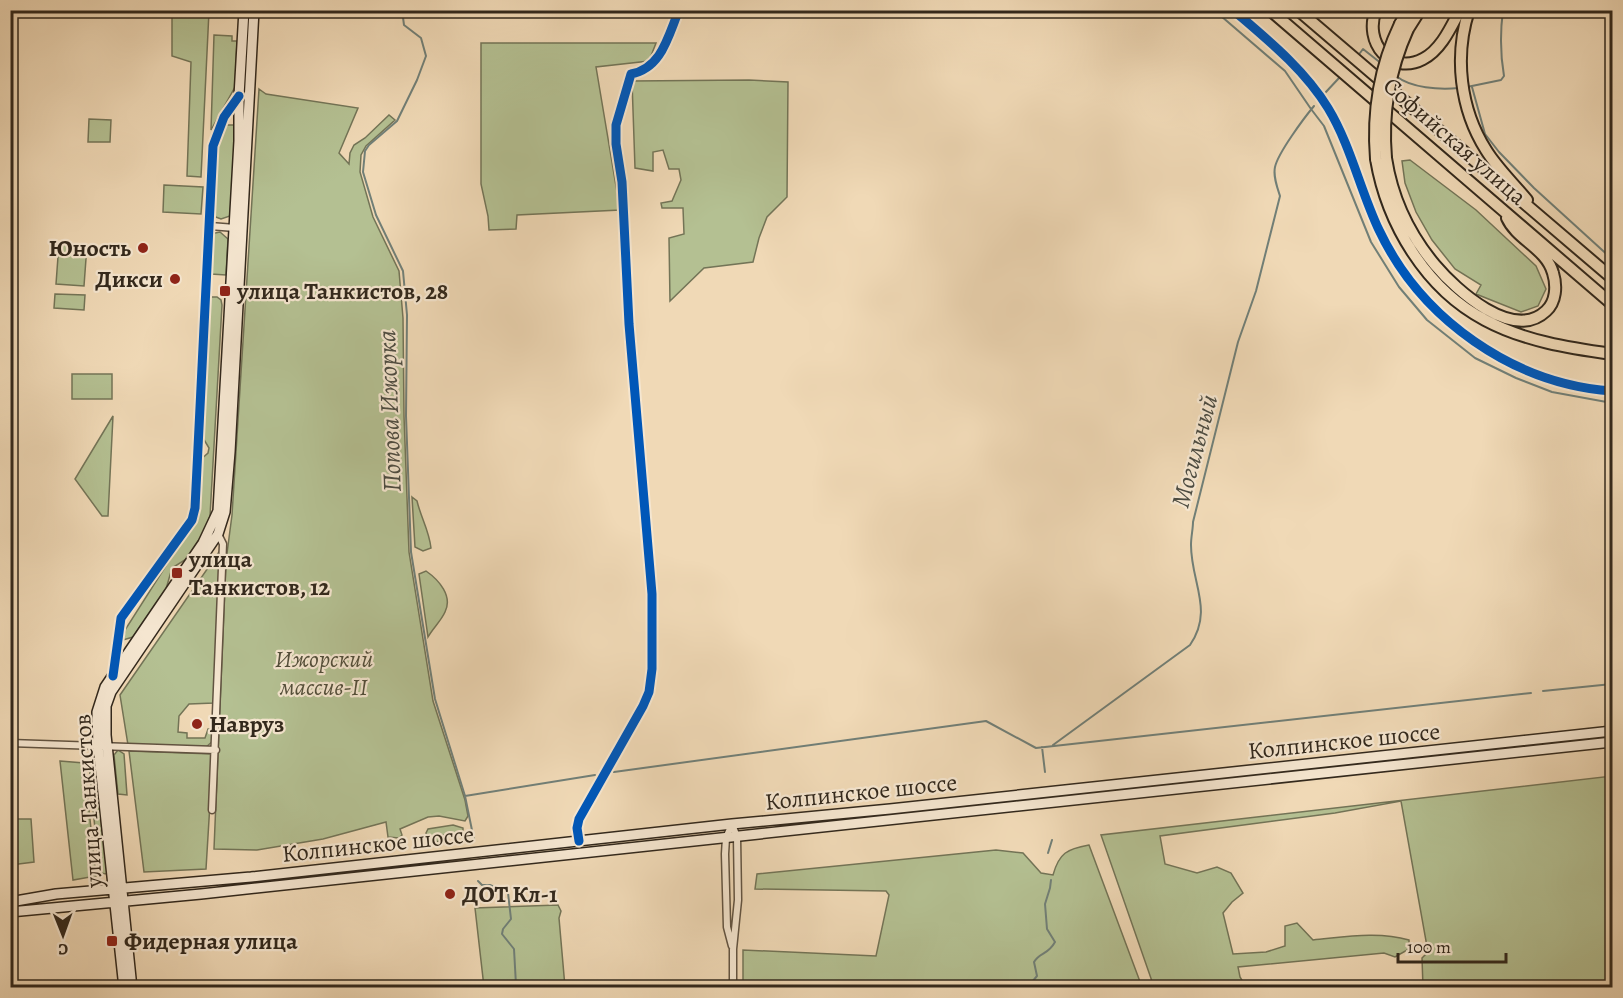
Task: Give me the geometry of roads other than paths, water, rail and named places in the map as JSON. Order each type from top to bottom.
[{"type":"main road","name":"улица Танкистов","points":[[103,746],[106,706],[111,692],[218,534],[224,519],[242,276],[238,228],[239,96],[244,10]]},
{"type":"main road","name":"улица Танкистов","points":[[117,888],[103,746],[96,721],[98,704],[105,687],[203,543],[217,516],[254,10]]},
{"type":"main road","name":"Софийская улица","points":[[1270,10],[1612,304]]},
{"type":"main road","name":"Софийская улица","points":[[1298,10],[1612,278]]},
{"type":"main road","points":[[1376,10],[1371,26],[1375,44],[1387,57],[1407,63],[1425,58],[1433,51],[1460,10]]},
{"type":"main road","points":[[1408,10],[1388,92],[1381,158],[1381,182],[1389,209],[1407,244],[1427,272],[1451,296],[1485,320],[1526,337],[1571,348],[1612,354]]},
{"type":"main road","points":[[1404,27],[1420,10]]},
{"type":"main road","points":[[1469,10],[1462,38],[1461,61],[1463,91],[1471,119],[1479,138],[1492,158],[1549,225]]},
{"type":"main road","points":[[1381,158],[1399,206],[1416,239],[1435,265],[1457,288],[1488,310],[1515,321],[1532,320],[1548,310],[1553,301],[1555,291],[1552,270],[1546,259],[1510,226],[1503,210]]},
{"type":"main road","name":"Колпинское шоссе","points":[[10,902],[56,894],[250,878],[732,824],[902,808],[1612,731]]},
{"type":"main road","name":"Колпинское шоссе","points":[[10,912],[119,903],[1612,742]]},
{"type":"main road","points":[[117,888],[132,987]]},
{"type":"main road","points":[[119,903],[124,987]]},
{"type":"street","points":[[579,841],[577,828],[579,819],[643,706],[651,682],[652,594],[629,324],[622,182],[616,144],[616,125],[631,74],[651,66],[658,58],[679,10]]},
{"type":"street","points":[[1233,10],[1288,58],[1316,90],[1336,123],[1348,149],[1379,231],[1411,282],[1430,305],[1468,337],[1515,364],[1561,381],[1612,391]]},
{"type":"street","points":[[113,676],[121,618],[192,520],[195,508],[213,146],[224,117],[239,96]]},
{"type":"street","points":[[210,226],[238,228]]},
{"type":"street","points":[[212,810],[223,544],[218,534]]},
{"type":"street","points":[[10,742],[216,750]]},
{"type":"street","points":[[732,824],[737,837],[738,900],[733,949],[733,987]]},
{"type":"street","points":[[732,824],[726,838],[727,927],[733,949]]},
{"type":"waterway","name":"Попова Ижорка","points":[[402,10],[404,25],[421,38],[426,56],[397,121],[365,151],[363,172],[376,215],[403,271],[407,315],[406,416],[411,552],[435,699],[465,796],[474,840]]},
{"type":"waterway","points":[[1214,10],[1285,71],[1324,126],[1371,242],[1399,287],[1427,320],[1475,358],[1516,378],[1552,392],[1612,403]]},
{"type":"waterway","points":[[1467,87],[1501,80],[1504,76],[1501,43],[1503,10]]},
{"type":"waterway","points":[[1360,53],[1363,49],[1382,64]]},
{"type":"waterway","points":[[1396,76],[1409,83],[1426,87],[1459,88]]},
{"type":"waterway","points":[[1325,93],[1339,78]]},
{"type":"waterway","points":[[1472,87],[1485,134],[1499,152],[1534,188],[1612,259]]},
{"type":"waterway","name":"Могильный","points":[[1053,745],[1190,645],[1197,632],[1201,608],[1192,559],[1193,522],[1238,342],[1256,291],[1280,196],[1275,178],[1275,167],[1286,145],[1314,106]]},
{"type":"waterway","points":[[1543,691],[1612,684]]},
{"type":"waterway","points":[[614,772],[986,721],[1036,748],[1531,693]]},
{"type":"waterway","points":[[1042,747],[1045,772]]},
{"type":"waterway","points":[[465,796],[595,775]]},
{"type":"waterway","points":[[1048,853],[1052,840]]},
{"type":"waterway","name":"Могильный","points":[[1027,988],[1037,976],[1034,962],[1055,942],[1047,929],[1045,904],[1051,880]]},
{"type":"waterway","name":"Попова Ижорка","points":[[478,881],[482,885],[490,885],[508,893],[511,919],[502,934],[514,949],[516,985],[512,988]]},
{"type":"place","name":"Юность","points":[[143,248]]},
{"type":"place","name":"Дикси","points":[[175,279]]},
{"type":"place","name":"улица Танкистов, 28","points":[[225,291]]},
{"type":"place","name":"улица Танкистов, 12","points":[[177,573]]},
{"type":"place","name":"Навруз","points":[[197,724]]},
{"type":"place","name":"ДОТ Кл-1","points":[[450,894]]},
{"type":"place","name":"Фидерная улица","points":[[112,941]]},
{"type":"park label","name":"Ижорский массив-II","points":[[324,673]]}]
